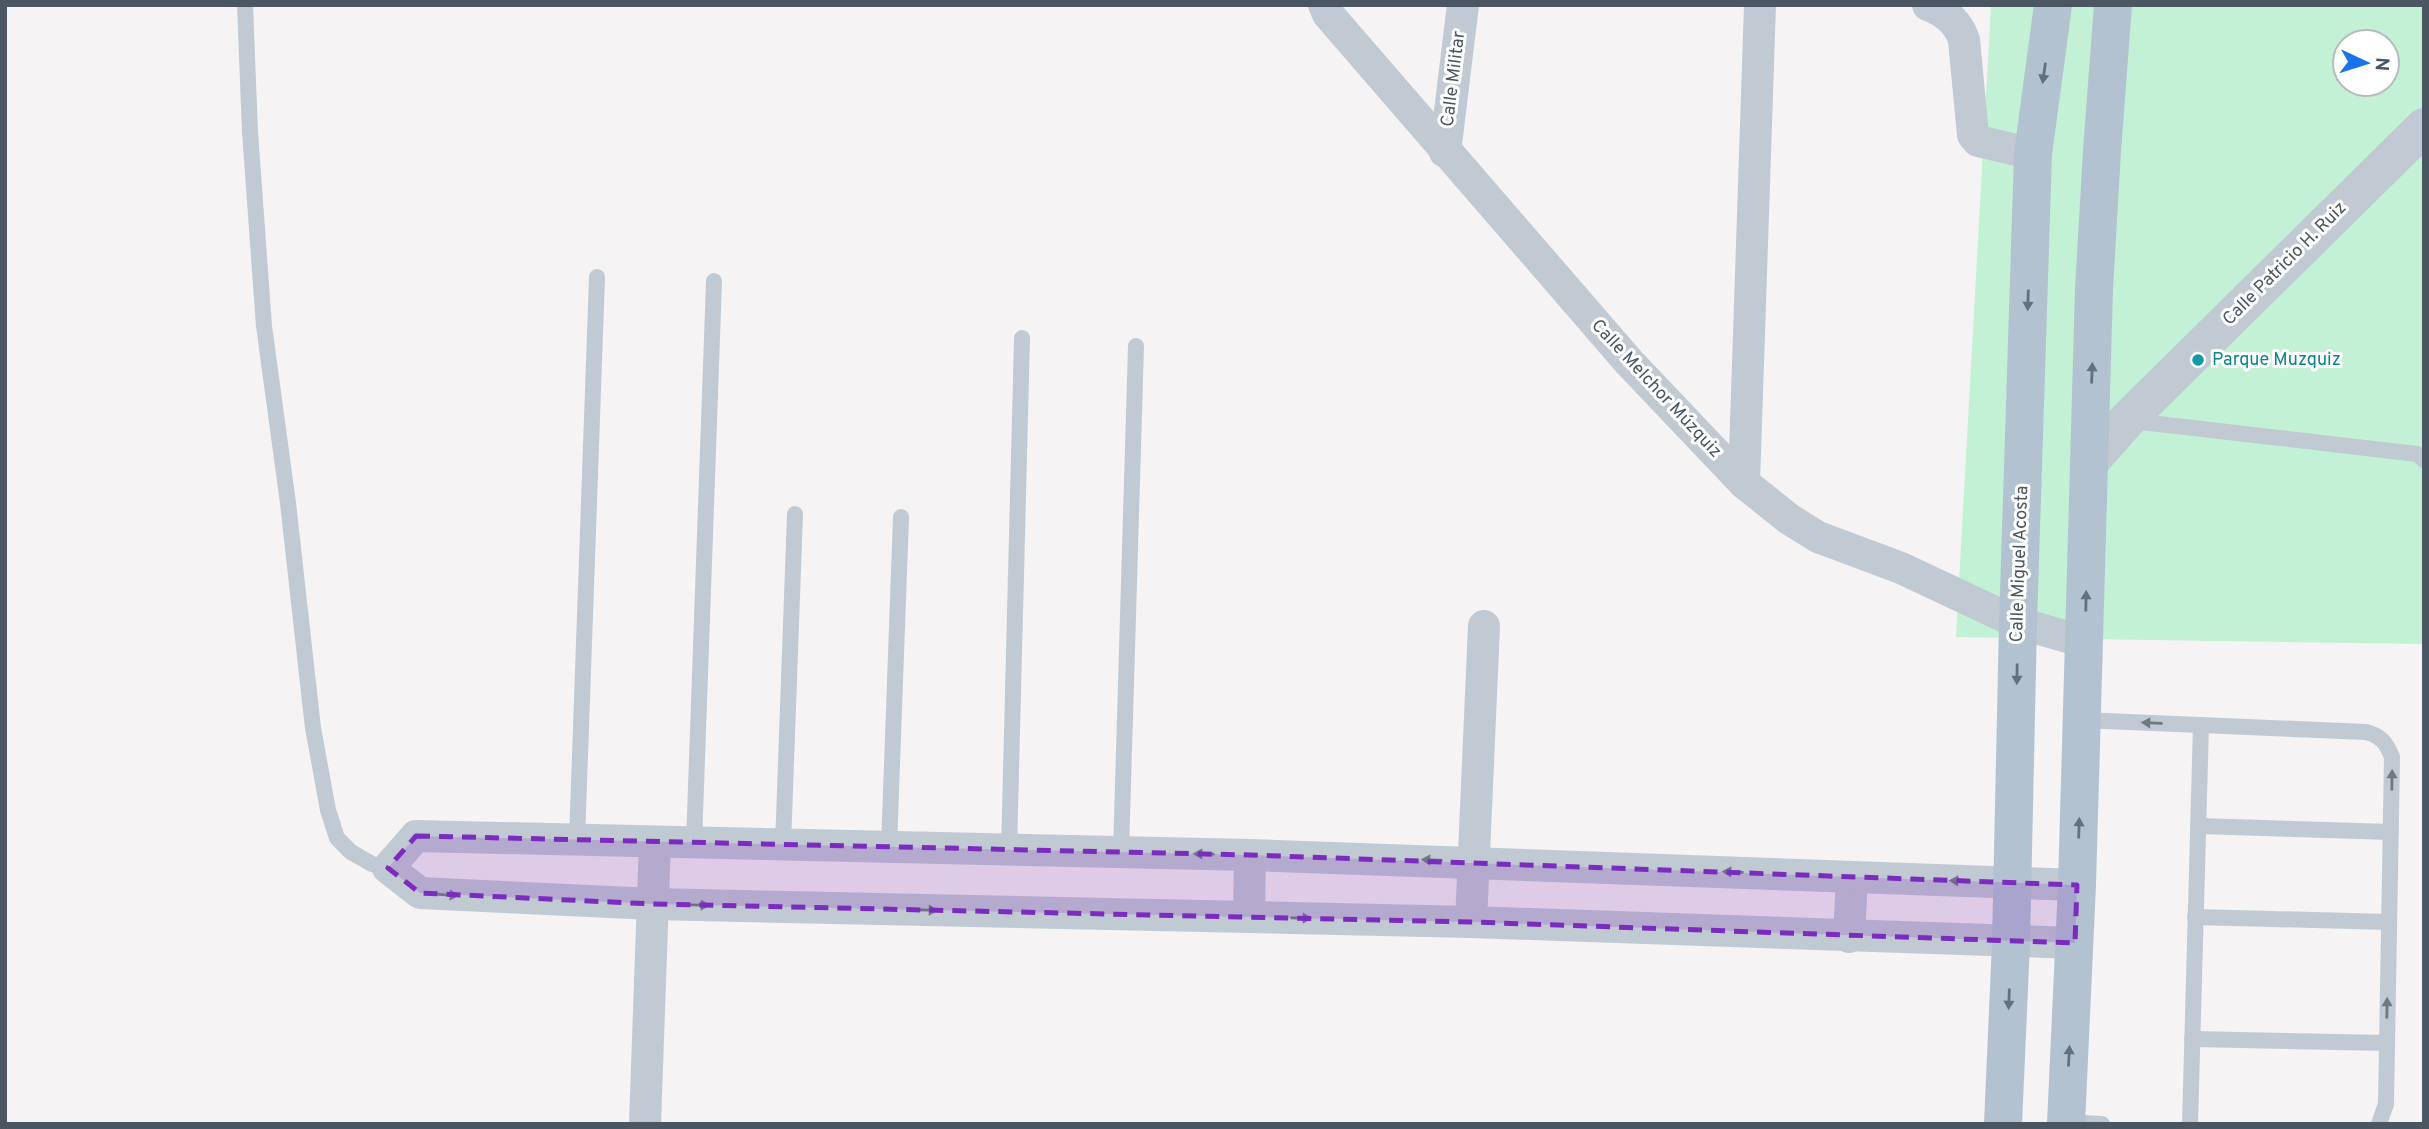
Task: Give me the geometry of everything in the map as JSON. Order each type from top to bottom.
[{"type":"main road","name":"Calle Miguel Acosta","points":[[2003,1124],[2013,883],[2018,623],[2033,154],[2053,5]]},
{"type":"main road","points":[[2078,1123],[2075,943],[2094,289],[2113,5]]},
{"type":"street","name":"Calle Melchor Múzquiz","points":[[1324,5],[1328,14],[1629,362],[1744,483],[1788,519],[1818,537],[1900,568],[2018,623],[2085,642]]},
{"type":"street","name":"Calle Militar","points":[[1446,152],[1463,5]]},
{"type":"street","points":[[1744,483],[1760,5]]},
{"type":"street","points":[[1928,5],[1940,9],[1960,29],[1964,40],[1973,135],[1978,141],[2033,154]]},
{"type":"street","name":"Calle Patricio H. Ruiz","points":[[2090,462],[2127,421],[2424,127]]},
{"type":"street","points":[[1471,922],[1484,626]]},
{"type":"street","points":[[2075,943],[2011,943],[1471,922],[653,904],[420,893],[388,869],[416,836],[1250,855],[2077,885]]},
{"type":"street","points":[[645,1124],[655,842]]},
{"type":"street","points":[[1249,916],[1250,855]]},
{"type":"street","points":[[1849,937],[1852,877]]},
{"type":"lane","points":[[245,5],[250,132],[264,326],[288,503],[313,728],[328,810],[337,838],[351,852],[372,864],[388,869]]},
{"type":"lane","points":[[576,840],[597,277]]},
{"type":"lane","points":[[694,843],[714,281]]},
{"type":"lane","points":[[1009,850],[1022,338]]},
{"type":"lane","points":[[1121,852],[1136,346]]},
{"type":"lane","points":[[2127,421],[2417,454],[2424,460]]},
{"type":"lane","points":[[783,845],[795,514]]},
{"type":"lane","points":[[889,847],[901,517]]},
{"type":"lane","points":[[2082,720],[2366,732],[2379,736],[2387,744],[2392,757],[2386,1104],[2379,1124]]},
{"type":"lane","points":[[2190,1124],[2201,725]]},
{"type":"lane","points":[[2198,825],[2391,832]]},
{"type":"lane","points":[[2195,917],[2389,922]]},
{"type":"lane","points":[[2192,1039],[2387,1043]]},
{"type":"highlighted area","points":[[416,836],[1250,855],[2077,885],[2075,943],[1471,922],[653,904],[420,893],[388,868]]},
{"type":"green space","name":"Parque Muzquiz","points":[[1991,5],[2424,5],[2424,644],[1956,637]]},
{"type":"place","name":"Parque Muzquiz","points":[[2198,360]]}]
